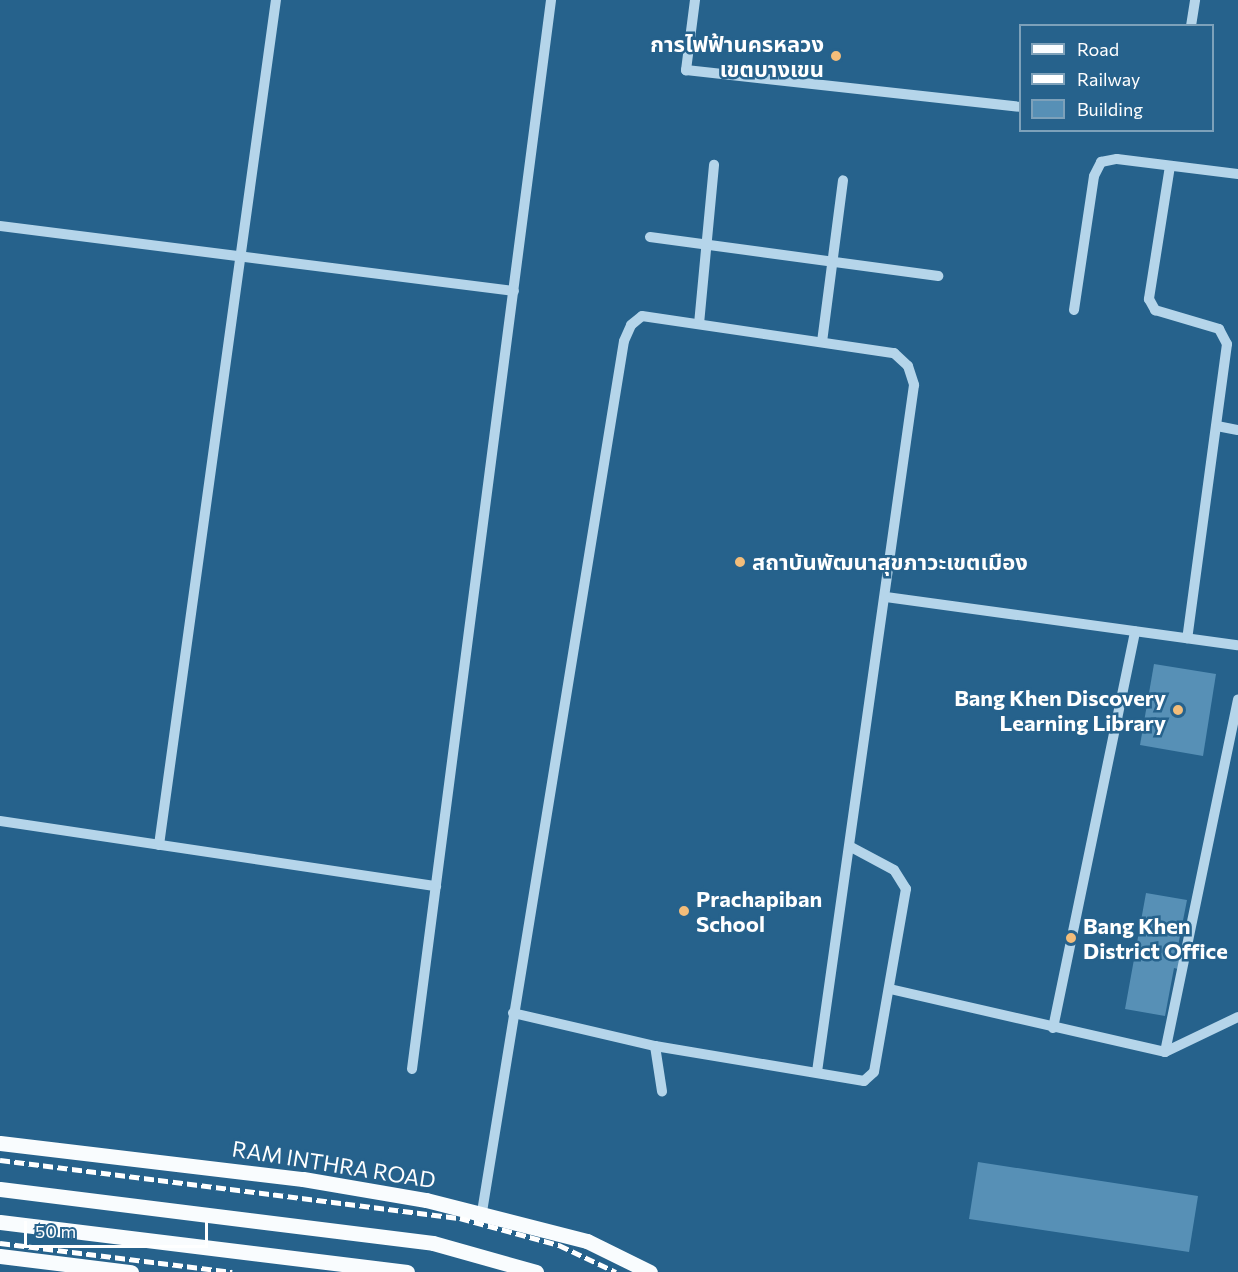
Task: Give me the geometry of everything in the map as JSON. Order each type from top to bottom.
[{"type":"main road","name":"RAM INTHRA ROAD","points":[[0,1143],[303,1179],[482,1212],[587,1241],[651,1272]]},
{"type":"main road","points":[[0,1189],[433,1243],[536,1272]]},
{"type":"main road","points":[[0,1222],[407,1272]]},
{"type":"main road","points":[[0,1256],[131,1272]]},
{"type":"street","points":[[159,845],[243,258],[276,0]]},
{"type":"street","points":[[412,1069],[551,0]]},
{"type":"street","points":[[695,0],[686,69],[1019,107]]},
{"type":"street","points":[[1191,24],[1195,0]]},
{"type":"street","points":[[1074,310],[1094,176],[1101,162],[1117,159],[1238,174]]},
{"type":"street","points":[[699,324],[714,165]]},
{"type":"street","points":[[1170,166],[1149,299],[1155,310],[1209,324],[1223,336],[1227,344],[1187,638]]},
{"type":"street","points":[[822,342],[843,180]]},
{"type":"street","points":[[0,226],[514,291]]},
{"type":"street","points":[[650,237],[938,276]]},
{"type":"street","points":[[482,1212],[624,341],[631,325],[642,316],[894,352],[908,366],[914,385],[851,847],[817,1072]]},
{"type":"street","points":[[1217,426],[1238,430]]},
{"type":"street","points":[[886,597],[1238,645]]},
{"type":"street","points":[[1053,1028],[1135,631]]},
{"type":"street","points":[[1165,1052],[1238,699]]},
{"type":"street","points":[[0,822],[436,886]]},
{"type":"street","points":[[513,1013],[655,1046],[864,1081],[874,1072],[906,889],[894,870],[851,847]]},
{"type":"street","points":[[890,989],[1165,1052],[1238,1017]]},
{"type":"street","points":[[655,1046],[662,1091]]},
{"type":"building","name":"Bang Khen Discovery Learning Library","points":[[1154,664],[1216,674],[1203,756],[1140,745]]},
{"type":"building","points":[[1146,893],[1187,900],[1178,946],[1182,947],[1178,969],[1174,968],[1165,1016],[1125,1009]]},
{"type":"building","points":[[978,1162],[1198,1196],[1189,1252],[969,1219]]},
{"type":"railway","points":[[0,1160],[460,1218],[559,1245],[616,1272]]},
{"type":"railway","points":[[0,1243],[232,1272]]},
{"type":"place","name":"การไฟฟ้านครหลวง เขตบางเขน","points":[[836,56]]},
{"type":"place","name":"สถาบันพัฒนาสุขภาวะเขตเมือง","points":[[740,562]]},
{"type":"place","name":"Bang Khen Discovery Learning Library","points":[[1178,710]]},
{"type":"place","name":"Prachapiban School","points":[[684,911]]},
{"type":"place","name":"Bang Khen District Office","points":[[1071,938]]}]
